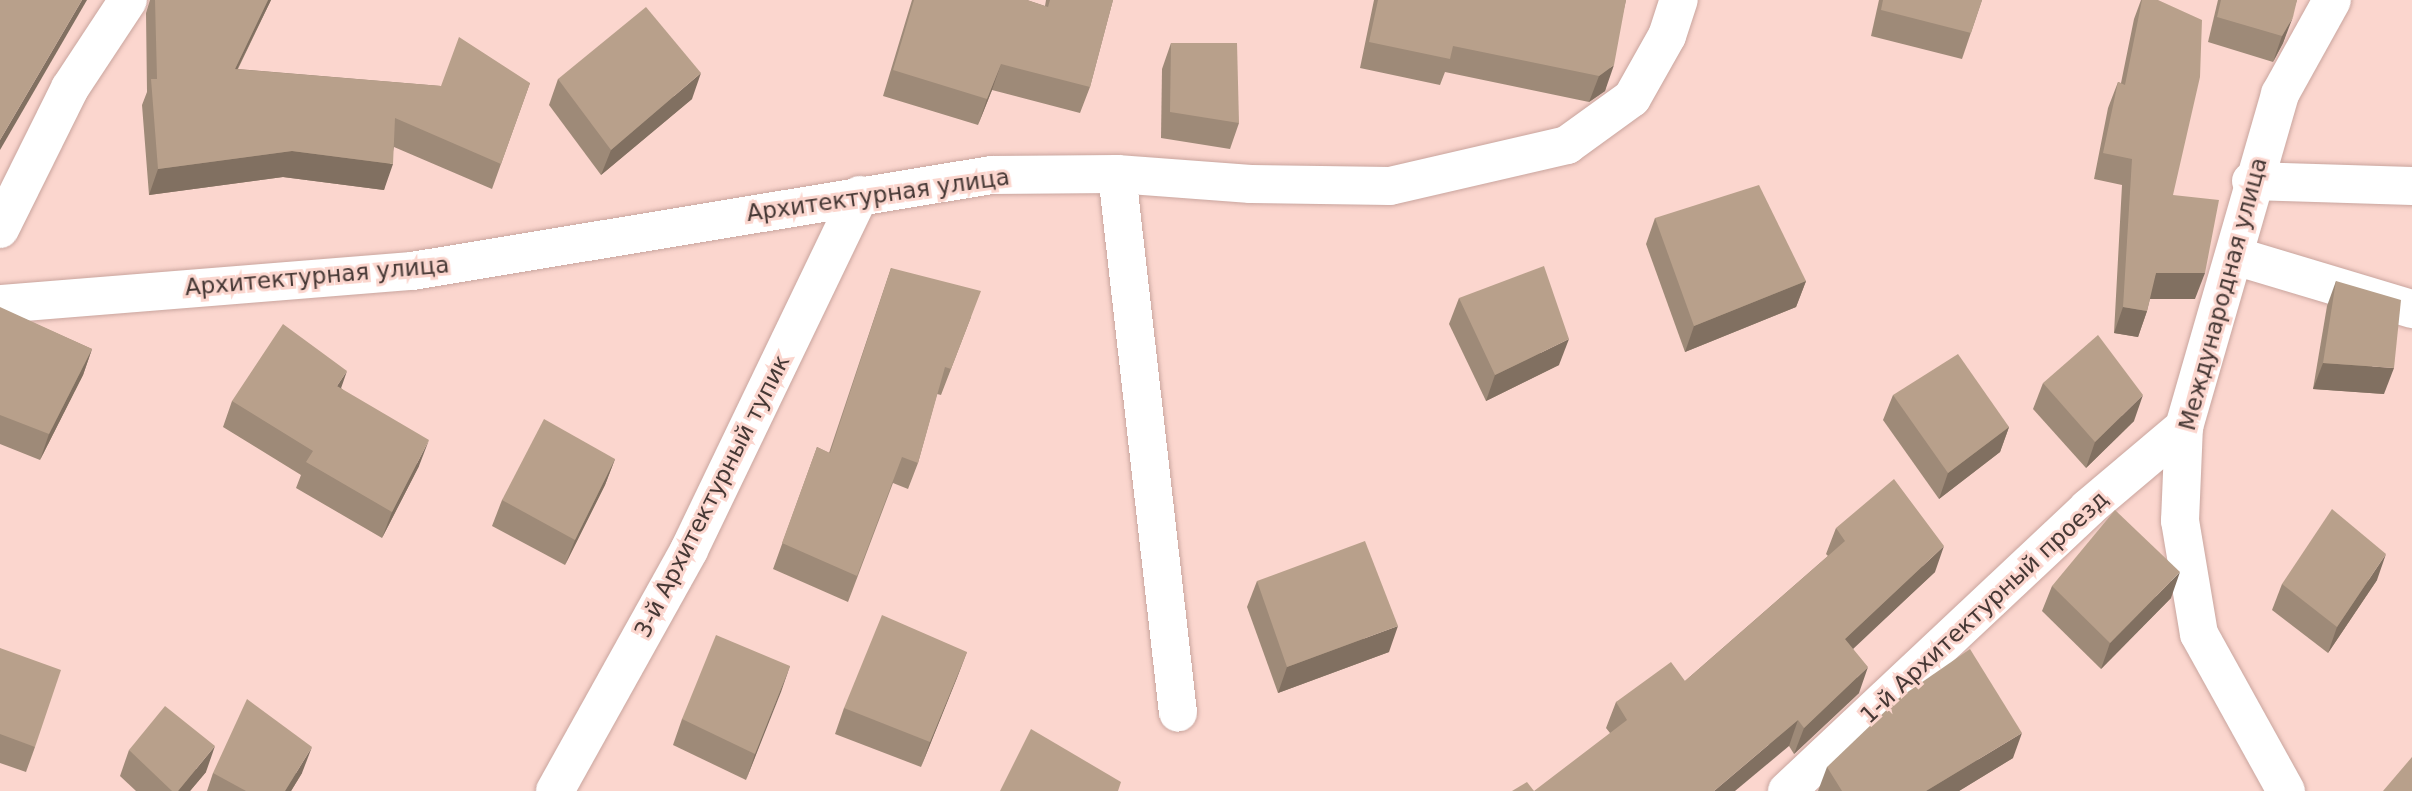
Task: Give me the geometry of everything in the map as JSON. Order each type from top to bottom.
[{"type":"street","points":[[0,229],[70,88],[128,0]]},
{"type":"street","name":"Архитектурная улица","points":[[0,304],[412,271],[991,175],[1117,174],[1251,184],[1390,186],[1505,163],[1567,145],[1632,98],[1667,36],[1679,0]]},
{"type":"street","name":"Международная улица","points":[[2286,791],[2199,634],[2180,521],[2184,427],[2235,256],[2251,181],[2280,94],[2332,0]]},
{"type":"street","points":[[1117,174],[1178,713]]},
{"type":"street","points":[[2251,181],[2412,186]]},
{"type":"street","name":"3-й Архитектурный тупик","points":[[555,791],[689,550],[860,195]]},
{"type":"street","points":[[2235,256],[2412,309]]},
{"type":"street","name":"1-й Архитектурный проезд","points":[[1787,791],[2088,508],[2184,427]]},
{"type":"building","points":[[0,0],[82,0],[0,140]]},
{"type":"building","points":[[155,0],[268,0],[235,69],[441,86],[459,37],[530,83],[501,164],[395,118],[393,164],[292,151],[158,169],[151,79],[157,79]]},
{"type":"building","points":[[914,0],[1027,0],[1048,7],[1050,0],[1113,0],[1090,87],[1001,64],[987,99],[893,70]]},
{"type":"building","points":[[1378,0],[1626,0],[1614,65],[1599,76],[1453,46],[1450,59],[1369,42]]},
{"type":"building","points":[[1883,0],[1982,0],[1971,33],[1881,10]]},
{"type":"building","points":[[2142,0],[2158,0],[2202,20],[2200,77],[2173,195],[2219,200],[2205,273],[2156,273],[2147,311],[2123,307],[2132,159],[2103,153],[2118,82],[2125,85]]},
{"type":"building","points":[[2221,0],[2297,0],[2293,17],[2282,36],[2217,17]]},
{"type":"building","points":[[646,7],[701,73],[611,150],[558,79]]},
{"type":"building","points":[[1171,43],[1237,43],[1239,123],[1170,112]]},
{"type":"building","points":[[1759,185],[1806,281],[1694,326],[1655,218]]},
{"type":"building","points":[[1544,266],[1569,339],[1495,375],[1459,298]]},
{"type":"building","points":[[891,268],[981,291],[951,369],[945,367],[918,463],[902,457],[857,576],[782,543],[817,447],[830,453]]},
{"type":"building","points":[[2336,281],[2401,300],[2394,368],[2323,363]]},
{"type":"building","points":[[0,307],[92,349],[49,434],[0,415]]},
{"type":"building","points":[[283,324],[347,371],[337,386],[429,440],[392,512],[306,462],[313,451],[232,401]]},
{"type":"building","points":[[2098,335],[2143,395],[2095,442],[2043,383]]},
{"type":"building","points":[[1958,354],[2009,427],[1948,473],[1893,395]]},
{"type":"building","points":[[544,419],[615,459],[575,540],[502,500]]},
{"type":"building","points":[[1894,479],[1944,546],[1845,639],[1868,667],[1804,728],[1798,720],[1714,791],[1534,791],[1627,720],[1616,702],[1671,662],[1685,681],[1845,541],[1836,528]]},
{"type":"building","points":[[2332,509],[2386,554],[2337,627],[2282,584]]},
{"type":"building","points":[[2115,510],[2180,572],[2110,643],[2052,586]]},
{"type":"building","points":[[1365,541],[1398,626],[1287,667],[1257,581]]},
{"type":"building","points":[[882,615],[967,652],[930,742],[844,708]]},
{"type":"building","points":[[716,635],[790,666],[755,754],[682,719]]},
{"type":"building","points":[[0,648],[61,670],[35,747],[0,734]]},
{"type":"building","points":[[1970,649],[2022,733],[1926,791],[1842,791],[1827,767],[1899,698]]},
{"type":"building","points":[[247,699],[312,747],[285,791],[246,791],[213,773]]},
{"type":"building","points":[[165,706],[215,746],[178,791],[172,791],[129,750]]},
{"type":"building","points":[[1031,729],[1121,782],[1118,791],[1000,791]]},
{"type":"building","points":[[2412,757],[2412,791],[2383,791]]},
{"type":"building","points":[[1527,782],[1534,791],[1512,791]]}]
